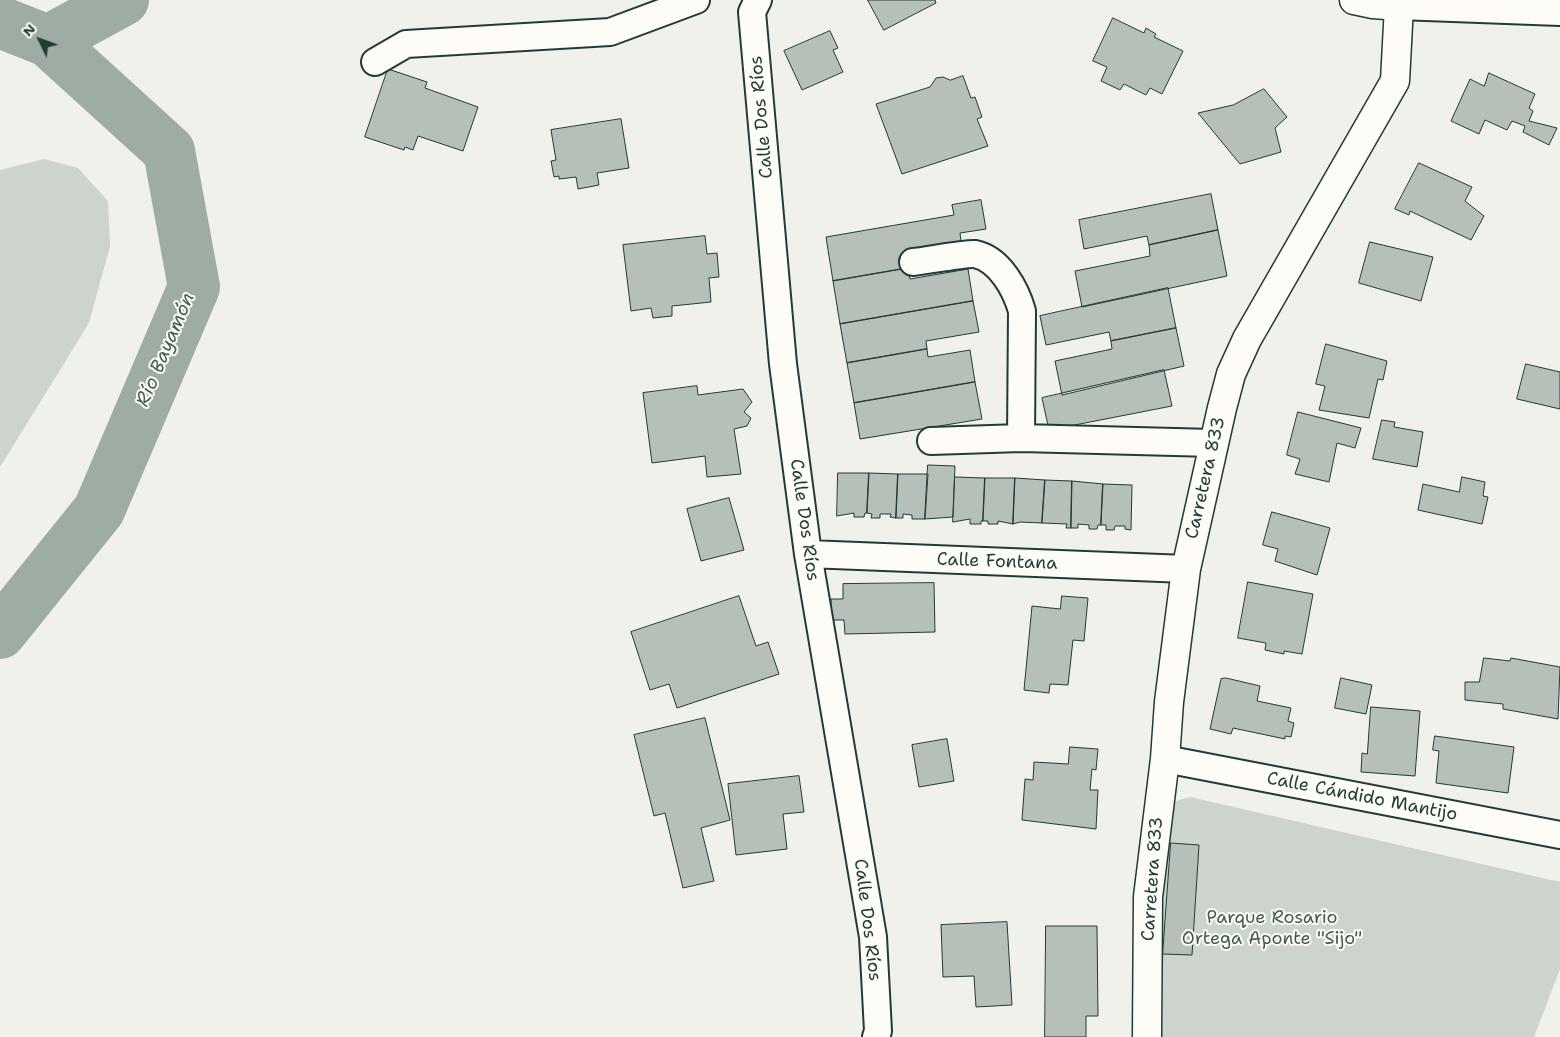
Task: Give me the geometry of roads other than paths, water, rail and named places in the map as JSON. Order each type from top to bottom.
[{"type":"street","points":[[375,62],[406,44],[610,32],[696,0]]},
{"type":"street","name":"Calle Dos Ríos","points":[[758,0],[752,12],[783,364],[808,554],[873,937],[878,1031],[876,1037]]},
{"type":"street","points":[[1354,0],[1373,4],[1400,6],[1560,12]]},
{"type":"street","name":"Carretera 833","points":[[1147,1037],[1148,897],[1165,759],[1169,702],[1186,569],[1213,443],[1232,374],[1247,338],[1395,81],[1400,6]]},
{"type":"street","points":[[913,262],[975,254],[1001,270],[1009,281],[1018,296],[1022,311],[1021,438]]},
{"type":"street","points":[[931,441],[1021,438],[1213,443]]},
{"type":"street","name":"Calle Fontana","points":[[808,554],[1186,569]]},
{"type":"street","name":"Calle Cándido Mantijo","points":[[1165,759],[1560,835]]},
{"type":"waterway","points":[[48,41],[123,0]]},
{"type":"waterway","name":"Río Bayamón","points":[[0,22],[48,41],[169,151],[194,287],[99,510],[0,633]]},
{"type":"park label","name":"Parque Rosario Ortega Aponte \"Sijo\"","points":[[1272,928]]}]
